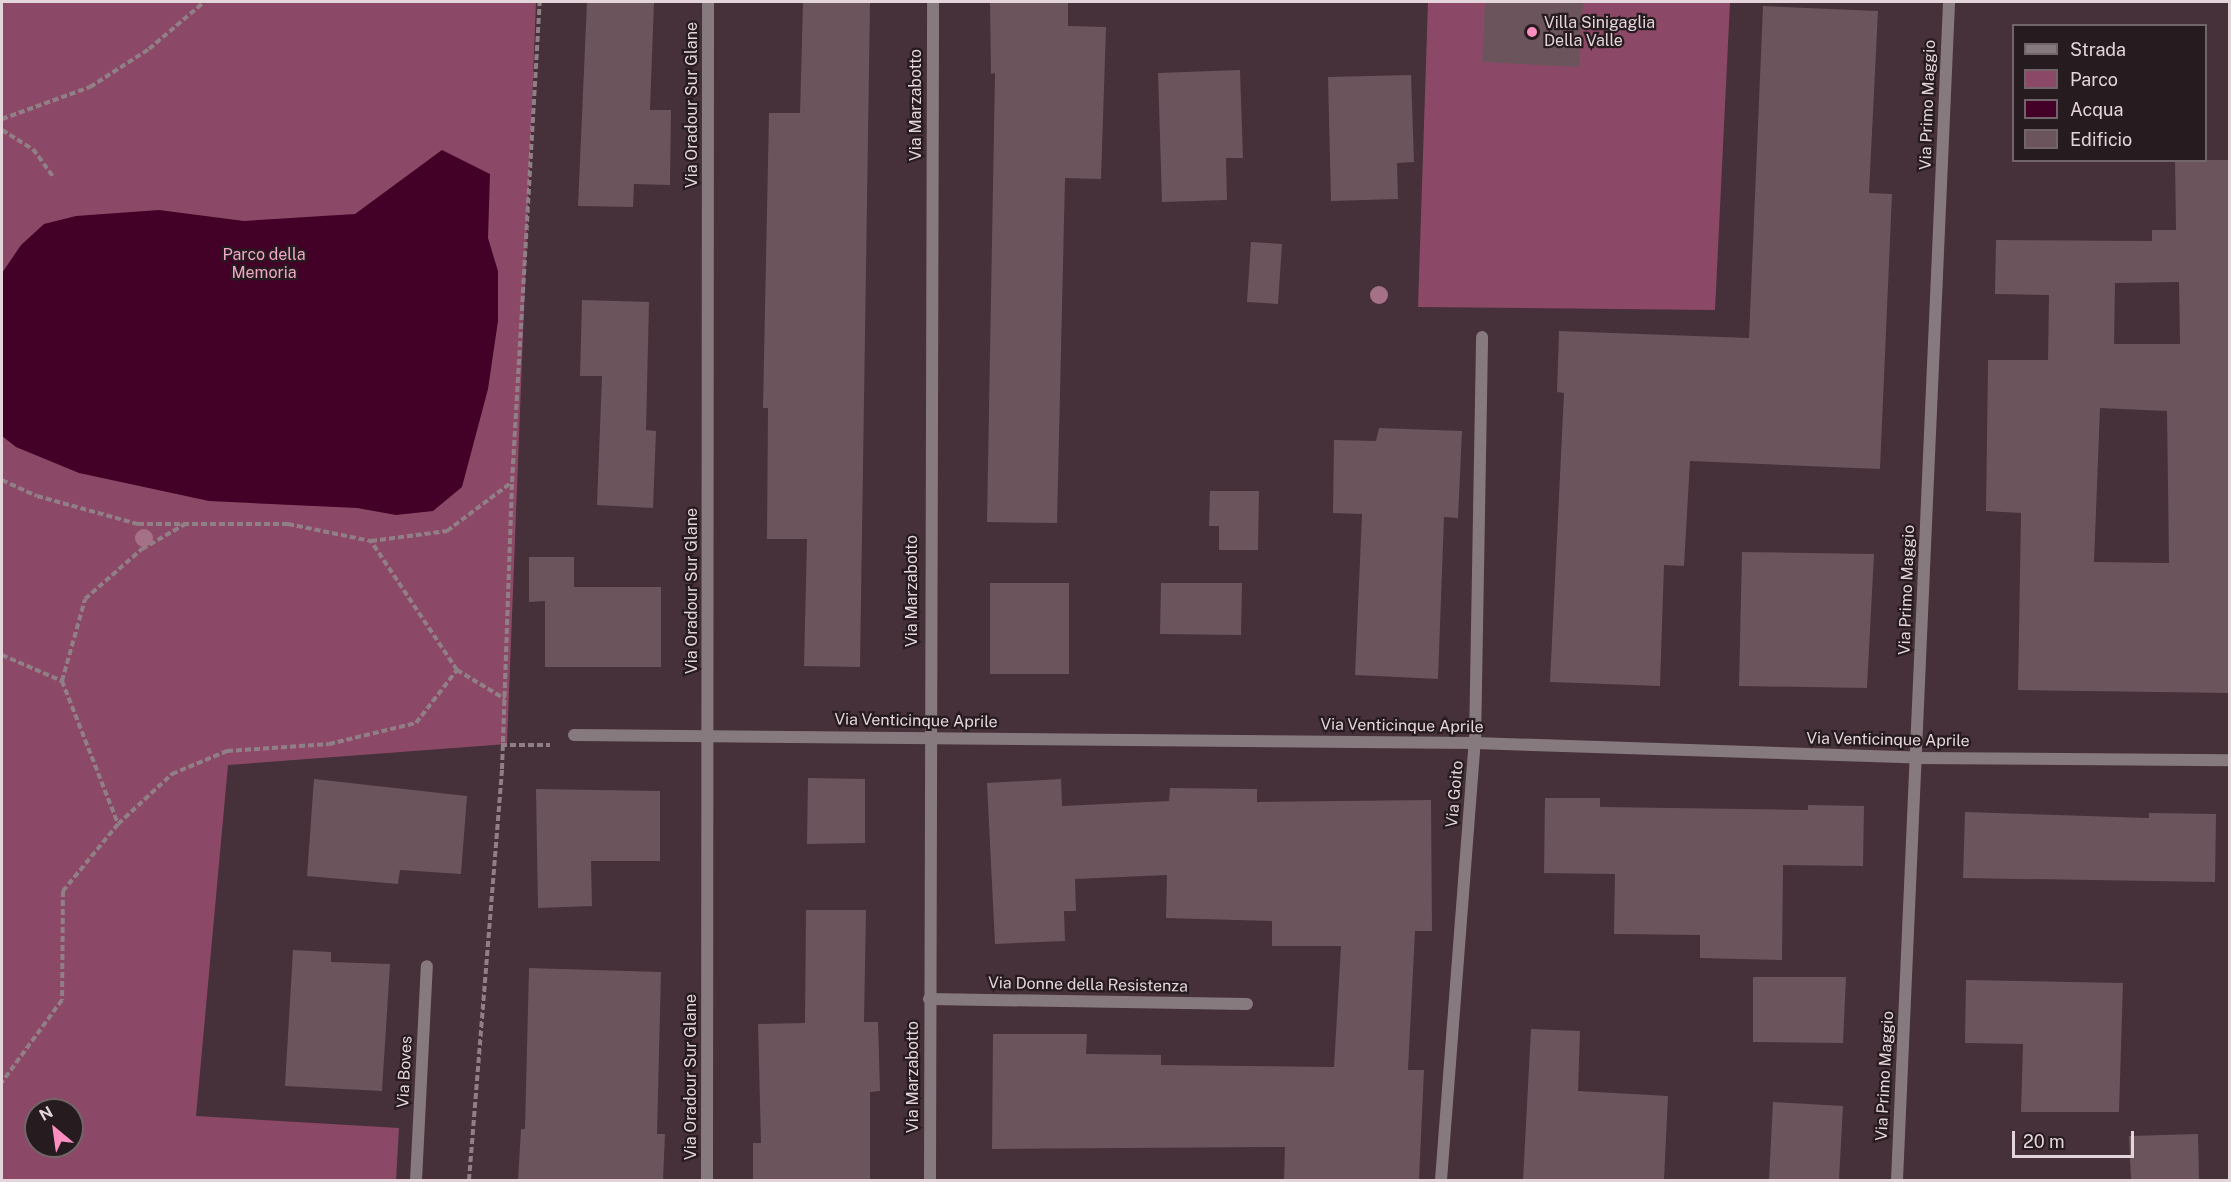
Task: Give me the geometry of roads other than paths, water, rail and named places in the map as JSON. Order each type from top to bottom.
[{"type":"street","name":"Via Oradour Sur Glane","points":[[707,1180],[708,2]]},
{"type":"street","name":"Via Marzabotto","points":[[930,1180],[928,737],[933,2]]},
{"type":"street","name":"Via Primo Maggio","points":[[1897,1180],[1949,2]]},
{"type":"street","name":"Via Goito","points":[[1441,1180],[1476,743],[1482,337]]},
{"type":"street","name":"Via Venticinque Aprile","points":[[573,735],[1476,743],[1916,758],[2229,760]]},
{"type":"street","name":"Via Boves","points":[[416,1180],[427,966]]},
{"type":"street","name":"Via Donne della Resistenza","points":[[929,999],[1247,1004]]},
{"type":"water","points":[[442,150],[490,174],[488,238],[498,271],[498,321],[488,389],[462,487],[433,511],[396,515],[357,508],[209,501],[79,473],[16,447],[2,436],[2,273],[21,245],[44,224],[76,216],[159,210],[244,221],[355,214]]},
{"type":"place","name":"Villa Sinigaglia Della Valle","points":[[1532,32]]},
{"type":"park label","name":"Parco della Memoria","points":[[264,264]]}]
